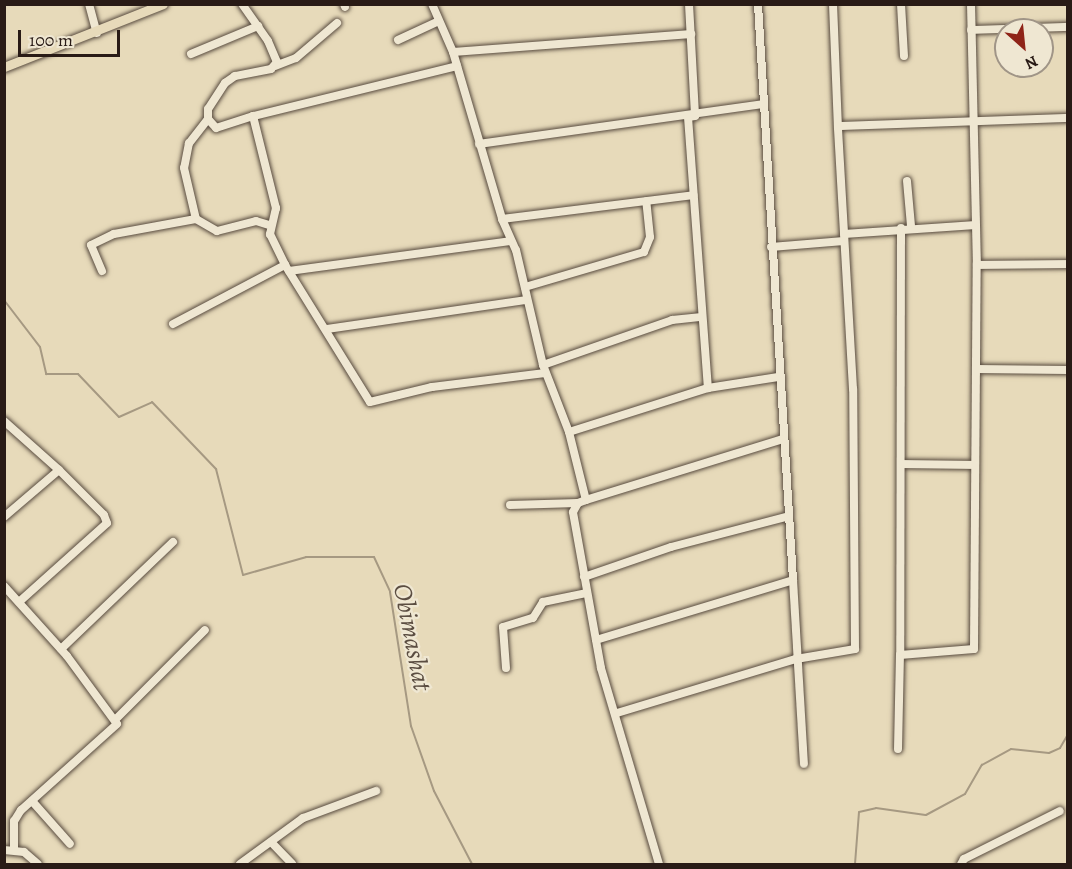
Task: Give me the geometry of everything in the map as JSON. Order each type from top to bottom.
[{"type":"main road","points":[[4,67],[97,33],[163,4]]},
{"type":"street","points":[[88,4],[97,33]]},
{"type":"street","points":[[242,4],[258,26],[277,60],[275,66]]},
{"type":"street","points":[[432,4],[437,22],[453,52],[479,144],[525,287],[544,369],[569,432],[582,502]]},
{"type":"street","points":[[689,4],[695,116]]},
{"type":"street","points":[[758,4],[778,376],[804,764]]},
{"type":"street","points":[[617,713],[796,659],[855,649],[853,389],[833,4]]},
{"type":"street","points":[[902,4],[904,56]]},
{"type":"street","points":[[900,655],[974,649],[977,265],[971,4]]},
{"type":"street","points":[[398,40],[437,22]]},
{"type":"street","points":[[196,219],[184,168],[189,144],[208,119],[208,109],[225,83],[235,76],[296,58],[337,23]]},
{"type":"street","points":[[191,54],[258,26]]},
{"type":"street","points":[[971,30],[1068,27]]},
{"type":"street","points":[[453,52],[691,34]]},
{"type":"street","points":[[208,119],[216,128],[253,116],[457,66]]},
{"type":"street","points":[[708,388],[688,117],[762,104]]},
{"type":"street","points":[[253,116],[276,208],[269,225],[287,268],[327,329],[370,402],[432,387],[544,369],[672,320],[702,317]]},
{"type":"street","points":[[479,144],[695,116]]},
{"type":"street","points":[[838,126],[973,119],[1068,118]]},
{"type":"street","points":[[907,181],[911,226]]},
{"type":"street","points":[[502,219],[694,195]]},
{"type":"street","points":[[525,287],[644,252],[650,237],[646,201]]},
{"type":"street","points":[[102,271],[91,245],[114,234],[196,219],[217,231],[256,221],[269,225]]},
{"type":"street","points":[[771,247],[911,226],[975,225]]},
{"type":"street","points":[[898,749],[903,464],[901,228]]},
{"type":"street","points":[[173,324],[287,268],[510,241]]},
{"type":"street","points":[[977,265],[1068,264]]},
{"type":"street","points":[[327,329],[527,300]]},
{"type":"street","points":[[976,369],[1068,370]]},
{"type":"street","points":[[569,432],[708,388],[778,376]]},
{"type":"street","points":[[4,421],[59,470],[104,515],[106,523],[19,602]]},
{"type":"street","points":[[510,505],[582,502],[783,439]]},
{"type":"street","points":[[903,464],[975,465]]},
{"type":"street","points":[[4,516],[59,470]]},
{"type":"street","points":[[582,502],[573,512],[596,640],[659,864]]},
{"type":"street","points":[[584,577],[671,547],[789,516]]},
{"type":"street","points":[[61,649],[173,542]]},
{"type":"street","points":[[596,640],[793,580]]},
{"type":"street","points":[[4,586],[61,649],[116,720],[117,727],[32,801],[14,821],[14,849]]},
{"type":"street","points":[[506,668],[503,627],[533,618],[543,602],[587,593]]},
{"type":"street","points":[[116,720],[205,630]]},
{"type":"street","points":[[240,864],[272,843],[303,818],[376,791]]},
{"type":"street","points":[[32,801],[70,844]]},
{"type":"street","points":[[961,864],[964,859],[1060,811]]},
{"type":"street","points":[[272,843],[292,864]]},
{"type":"street","points":[[4,850],[14,849],[24,852],[39,864]]},
{"type":"waterway","name":"Obimashat","points":[[4,300],[40,347],[46,374],[78,374],[119,417],[152,402],[216,469],[243,575],[306,557],[374,557],[390,592],[411,726],[434,791],[472,864]]},
{"type":"waterway","name":"Obimashat","points":[[855,864],[859,812],[876,808],[926,815],[965,794],[982,765],[1011,749],[1049,753],[1060,748],[1068,734]]}]
